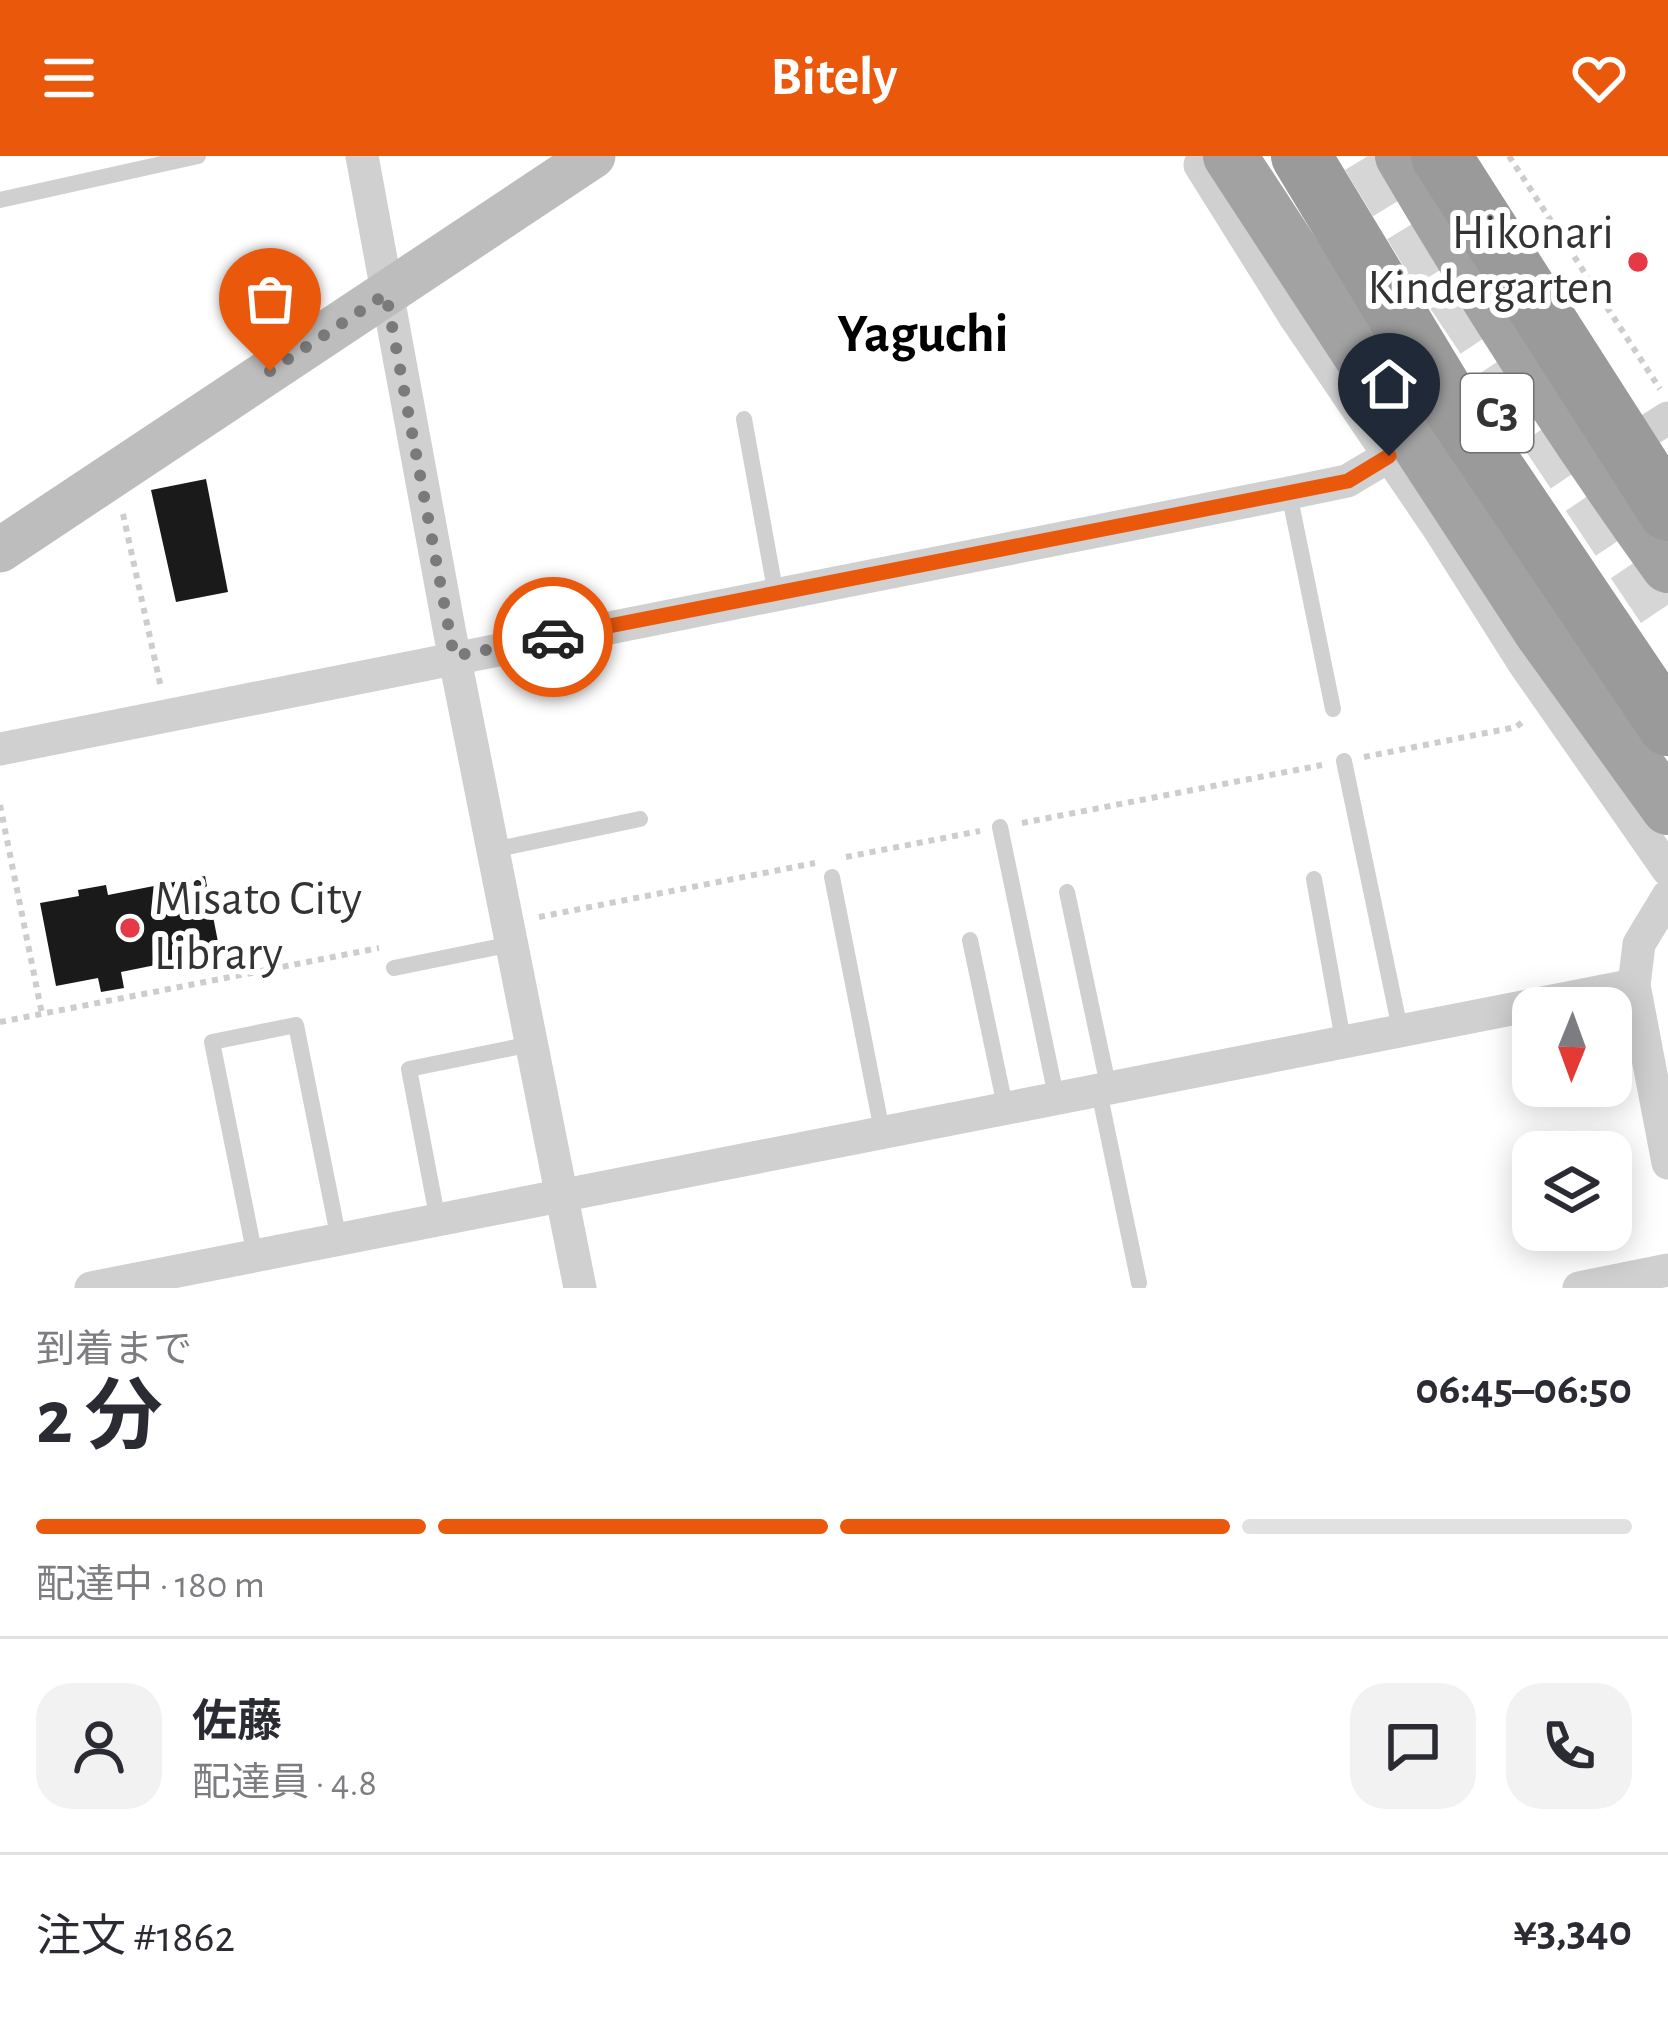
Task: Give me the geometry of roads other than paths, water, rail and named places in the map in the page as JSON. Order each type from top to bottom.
[{"type":"highway","name":"C3","points":[[1300,156],[1661,744]]},
{"type":"highway","name":"C3","points":[[1336,156],[1487,398],[1668,664]]},
{"type":"highway","points":[[1402,156],[1444,229],[1668,566]]},
{"type":"highway","points":[[1441,156],[1668,511]]},
{"type":"highway","points":[[1207,158],[1532,647],[1668,808]]},
{"type":"main road","points":[[0,550],[593,156]]},
{"type":"street","points":[[362,156],[454,656],[580,1288]]},
{"type":"street","points":[[1475,156],[1663,427]]},
{"type":"street","points":[[1207,158],[1295,317],[1389,456],[1532,647],[1668,870]]},
{"type":"street","points":[[0,749],[1348,481],[1389,456]]},
{"type":"street","points":[[1668,896],[1640,944],[1634,985],[1668,1163]]},
{"type":"street","points":[[91,1288],[1634,985]]},
{"type":"street","points":[[1579,1288],[1668,1270]]},
{"type":"lane","points":[[0,200],[198,156]]},
{"type":"lane","points":[[744,419],[776,595]]},
{"type":"lane","points":[[1289,493],[1333,709]]},
{"type":"lane","points":[[1344,760],[1400,1029]]},
{"type":"lane","points":[[493,850],[640,819]]},
{"type":"lane","points":[[1000,827],[1056,1096]]},
{"type":"lane","points":[[832,877],[882,1131]]},
{"type":"lane","points":[[1314,879],[1343,1040]]},
{"type":"lane","points":[[1067,892],[1139,1283]]},
{"type":"lane","points":[[394,968],[509,933]]},
{"type":"lane","points":[[970,940],[1005,1106]]},
{"type":"lane","points":[[255,1256],[212,1042],[296,1025],[339,1240]]},
{"type":"lane","points":[[438,1221],[409,1069],[531,1044]]},
{"type":"tunnel","points":[[1368,156],[1443,279],[1668,615]]},
{"type":"place","name":"Hikonari Kindergarten","points":[[1638,262]]},
{"type":"place","name":"Misato City Library","points":[[130,928]]},
{"type":"district","name":"Yaguchi","points":[[923,335]]}]
